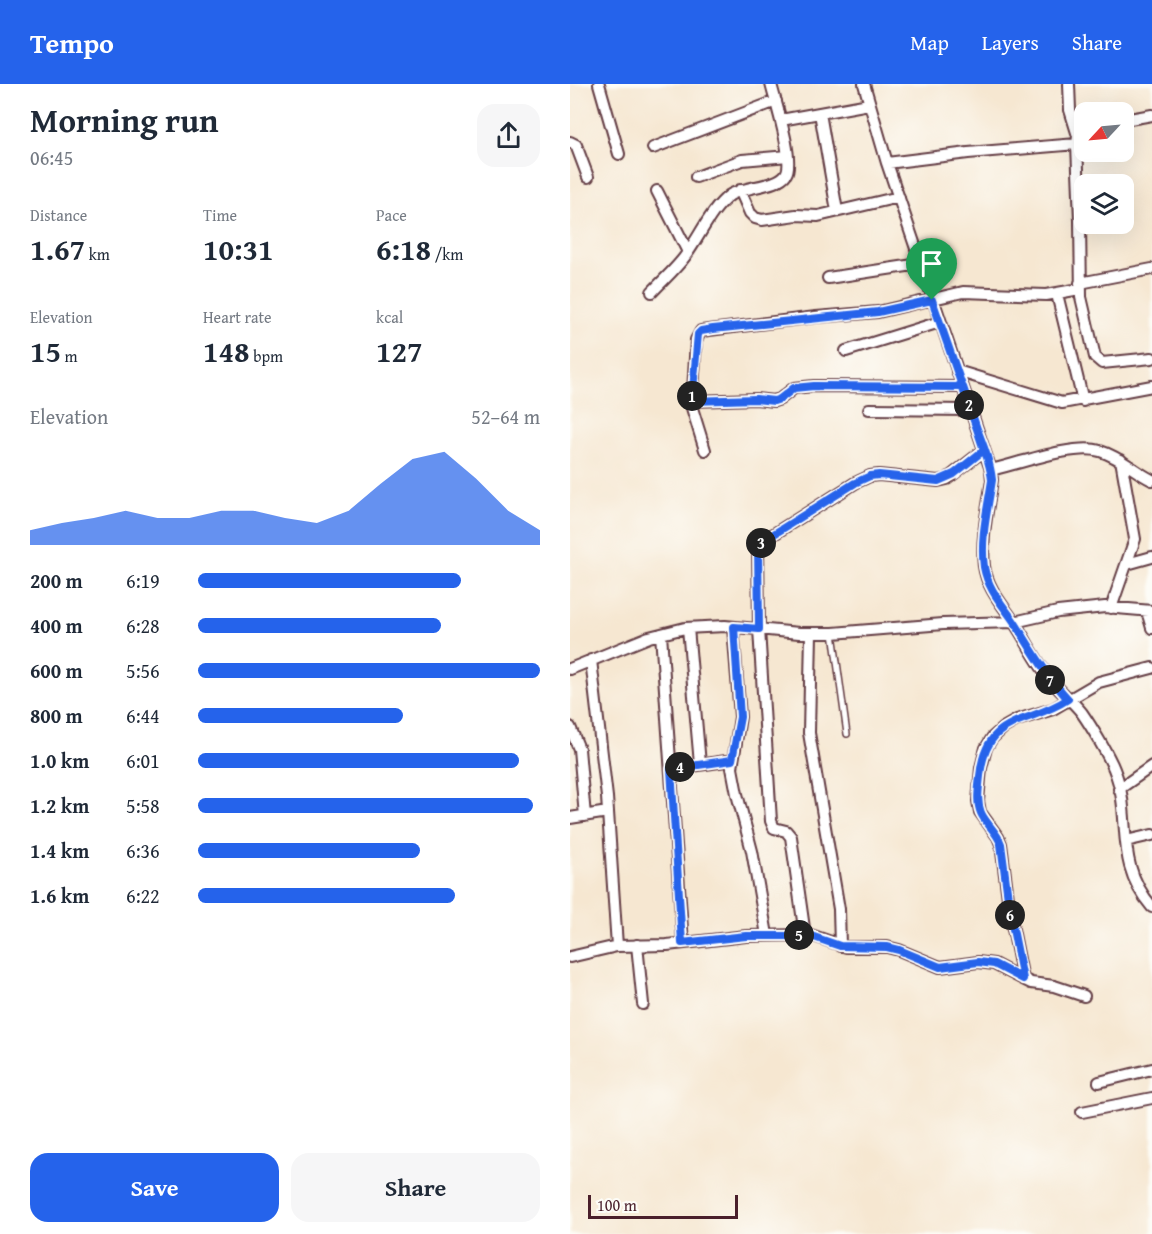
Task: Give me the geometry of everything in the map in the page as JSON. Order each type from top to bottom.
[{"type":"street","points":[[599,84],[619,154]]},
{"type":"street","points":[[652,292],[688,252],[724,200],[740,190],[780,180],[786,174],[789,166],[788,156],[771,84]]},
{"type":"street","points":[[864,84],[898,198],[991,470],[984,567],[993,592],[1051,680],[1082,713],[1114,769],[1119,789],[1127,856],[1134,881],[1152,907]]},
{"type":"street","points":[[1069,84],[1070,110],[1074,120]]},
{"type":"street","points":[[652,148],[776,101]]},
{"type":"street","points":[[781,120],[869,104]]},
{"type":"street","points":[[820,113],[837,212]]},
{"type":"street","points":[[1134,118],[1152,115]]},
{"type":"street","points":[[887,163],[1074,137]]},
{"type":"street","points":[[570,142],[576,145],[588,177]]},
{"type":"street","points":[[696,177],[733,163],[788,156]]},
{"type":"street","points":[[1080,162],[1080,286],[1084,312],[1098,362],[1152,358]]},
{"type":"street","points":[[740,190],[750,213],[762,220],[796,215],[818,216],[898,198]]},
{"type":"street","points":[[657,191],[688,252]]},
{"type":"street","points":[[828,278],[920,264]]},
{"type":"street","points":[[705,450],[695,420],[692,401],[696,340],[701,331],[878,312],[966,291],[1057,294],[1080,286],[1152,269]]},
{"type":"street","points":[[1057,294],[1083,400]]},
{"type":"street","points":[[846,351],[940,322]]},
{"type":"street","points":[[957,371],[1062,403],[1152,386]]},
{"type":"street","points":[[692,401],[756,399],[774,401],[794,388],[814,386],[963,387]]},
{"type":"street","points":[[869,408],[970,410]]},
{"type":"street","points":[[991,470],[1068,451],[1087,449],[1098,450],[1121,460],[1152,480]]},
{"type":"street","points":[[805,935],[791,837],[786,831],[774,828],[771,821],[759,629],[758,544],[855,483],[870,476],[938,481],[947,479],[984,450]]},
{"type":"street","points":[[1111,608],[1135,539],[1121,460]]},
{"type":"street","points":[[1127,564],[1152,557]]},
{"type":"street","points":[[570,669],[661,634],[688,628],[734,627],[833,633],[943,624],[1014,622],[1058,612],[1111,608],[1149,611],[1152,628]]},
{"type":"street","points":[[734,627],[740,717],[732,760],[767,935]]},
{"type":"street","points":[[688,628],[700,764]]},
{"type":"street","points":[[811,633],[809,733],[839,909],[840,946]]},
{"type":"street","points":[[661,634],[682,943]]},
{"type":"street","points":[[591,660],[608,812],[617,946]]},
{"type":"street","points":[[1023,979],[1010,914],[1001,844],[980,812],[978,801],[981,768],[986,748],[992,738],[1003,728],[1017,720],[1053,709],[1099,682],[1152,668]]},
{"type":"street","points":[[570,727],[579,750],[585,816]]},
{"type":"street","points":[[671,769],[732,760]]},
{"type":"street","points":[[1119,789],[1152,766]]},
{"type":"street","points":[[570,818],[608,812]]},
{"type":"street","points":[[1126,841],[1152,835]]},
{"type":"street","points":[[570,957],[617,946],[767,935],[805,935],[819,937],[840,946],[887,947],[940,967],[978,962],[994,964],[1031,983],[1054,986],[1084,996]]},
{"type":"street","points":[[637,945],[643,1004]]},
{"type":"street","points":[[1099,1082],[1152,1069]]},
{"type":"street","points":[[1082,1112],[1152,1098]]},
{"type":"lane","points":[[833,633],[847,734]]},
{"type":"route","points":[[932,300],[878,312],[713,329],[701,331],[698,334],[692,401],[756,399],[774,401],[794,388],[814,386],[963,387],[984,450],[947,479],[938,481],[870,476],[855,483],[758,544],[759,629],[734,627],[740,723],[732,760],[671,769],[682,943],[746,936],[811,936],[846,947],[887,947],[899,950],[933,966],[950,967],[986,962],[1023,979],[1010,914],[1001,844],[980,812],[978,801],[981,768],[986,748],[992,738],[1003,728],[1017,720],[1053,709],[1068,699],[1032,653],[1014,622],[1001,606],[988,580],[984,567],[984,542],[992,480],[991,470],[984,450],[970,410],[964,392],[957,371],[932,300]]}]
